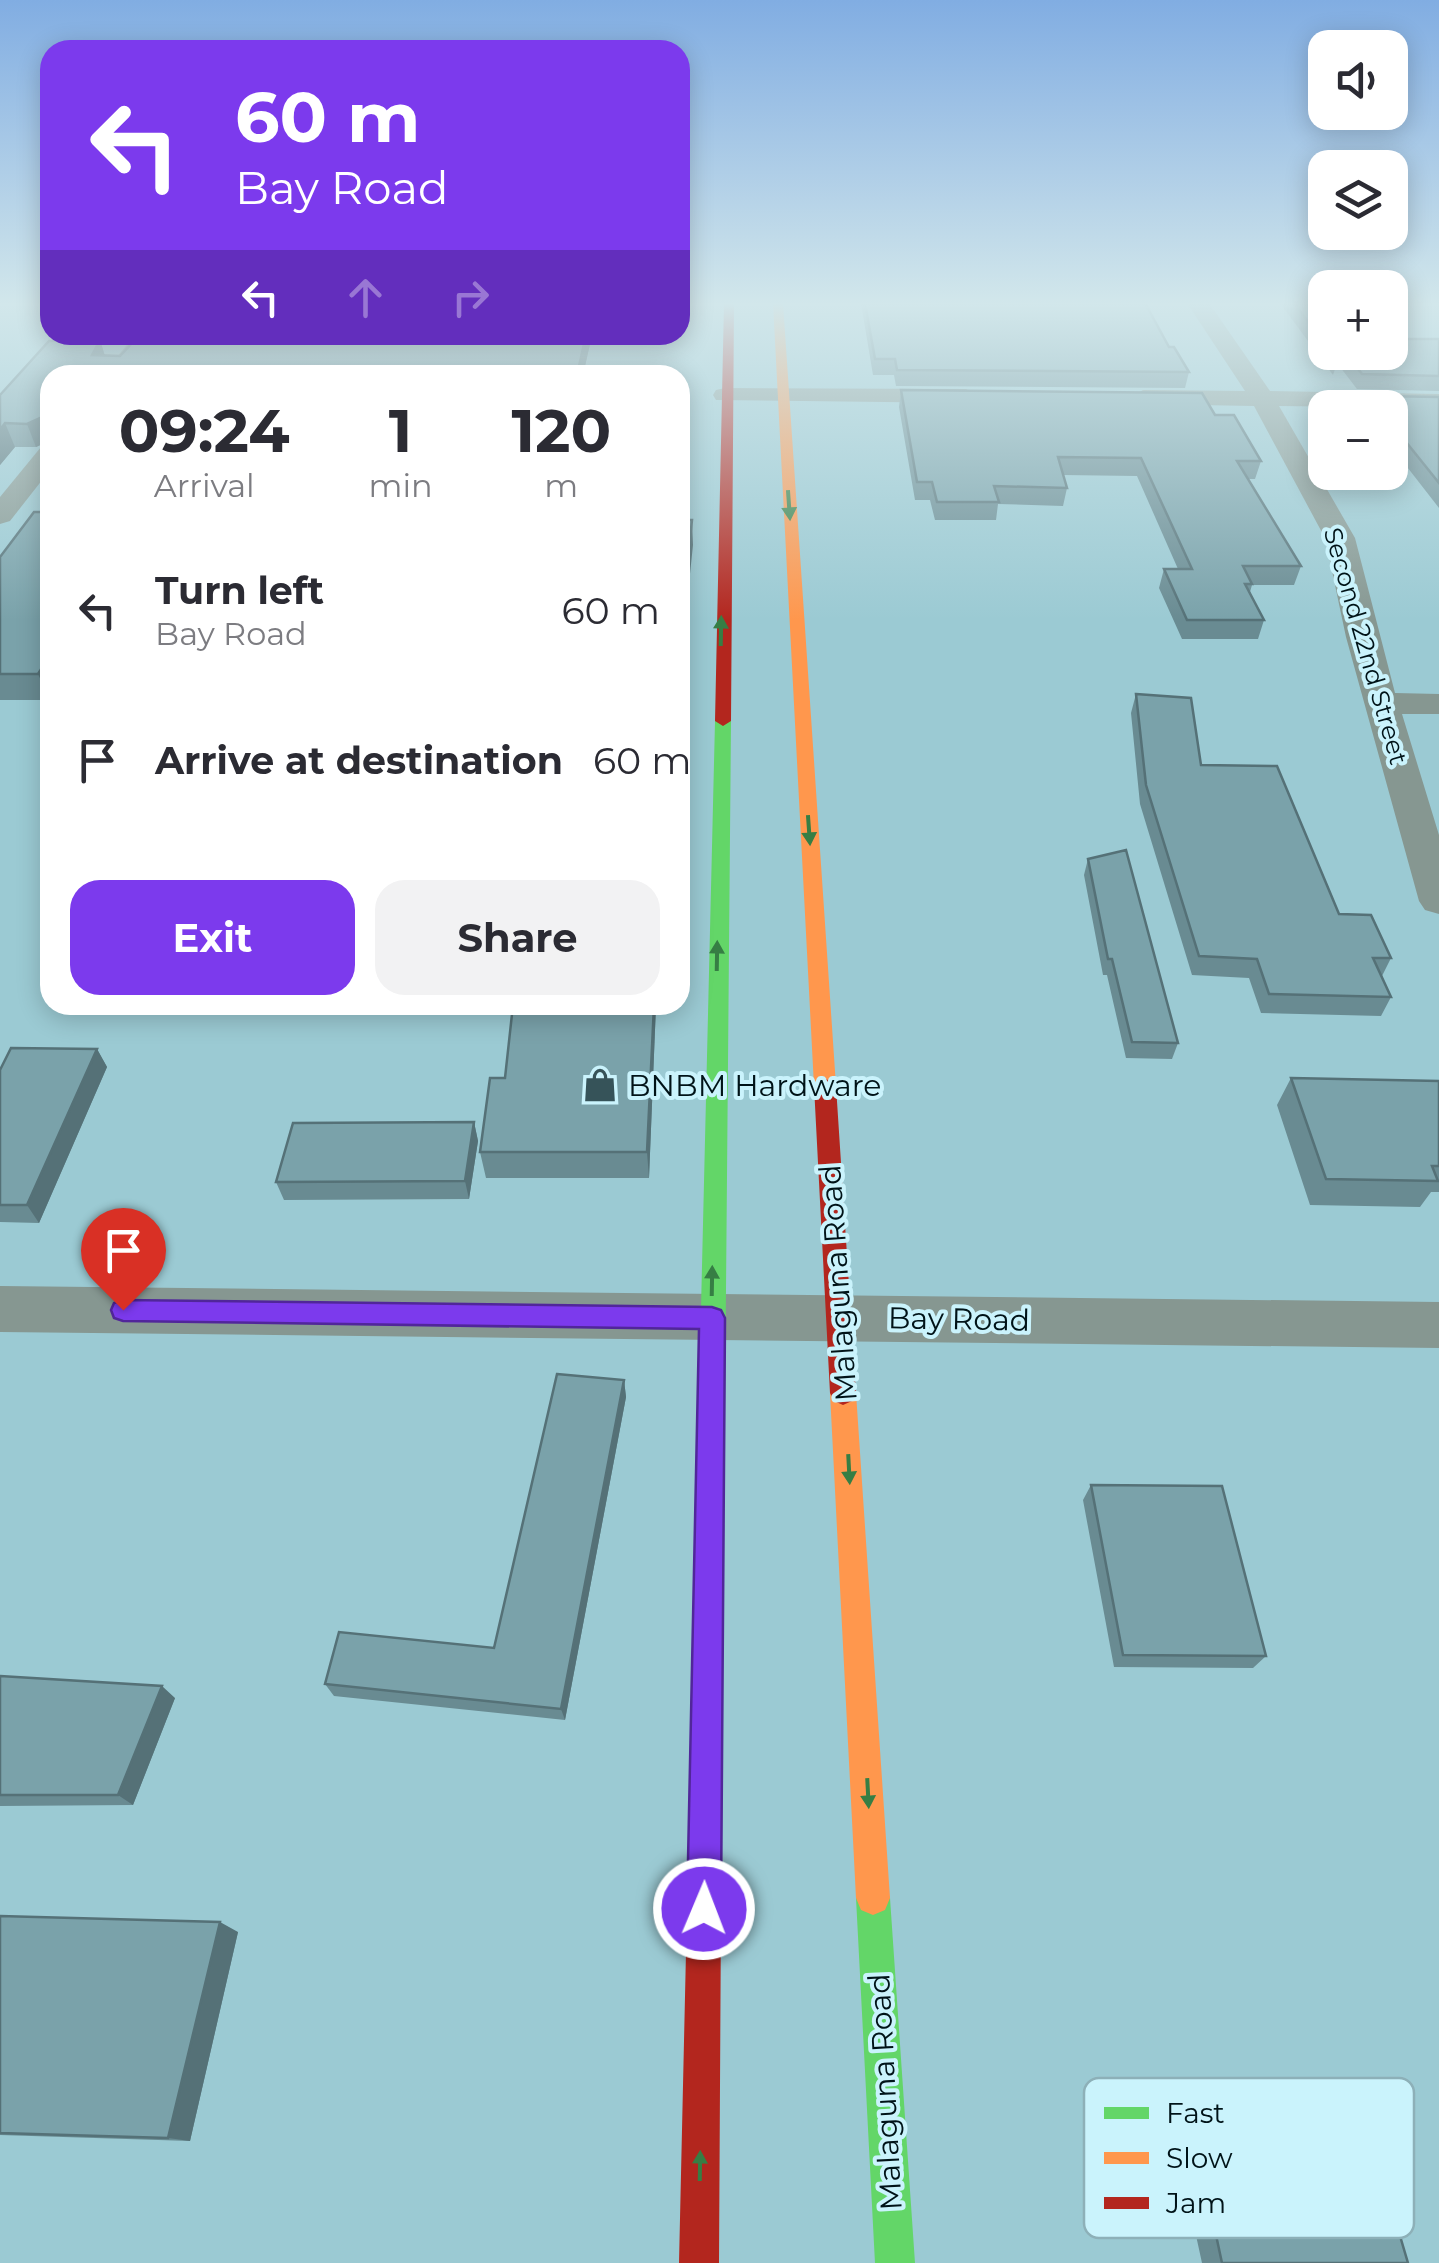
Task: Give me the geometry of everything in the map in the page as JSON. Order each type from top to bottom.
[{"type":"street","points":[[699,2263],[724,409]]},
{"type":"street","name":"Malaguna Road","points":[[783,409],[895,2263]]},
{"type":"street","name":"Second 22nd Street","points":[[1268,409],[1340,538],[1362,637],[1439,901]]},
{"type":"street","points":[[0,515],[40,466]]},
{"type":"street","points":[[1383,703],[1439,704]]},
{"type":"street","name":"Bay Road","points":[[0,1310],[1439,1324]]},
{"type":"building","points":[[0,409],[40,409],[40,418],[27,424],[5,423],[0,430]]},
{"type":"building","points":[[904,409],[1211,409],[1215,415],[1234,415],[1261,461],[1237,461],[1301,566],[1243,566],[1252,584],[1245,584],[1264,620],[1187,620],[1164,569],[1192,569],[1141,458],[1058,457],[1067,488],[994,486],[999,502],[937,502],[932,482],[917,482]]},
{"type":"building","points":[[1408,409],[1439,409],[1439,483],[1408,444]]},
{"type":"building","points":[[34,512],[40,512],[38,674],[0,674],[0,557]]},
{"type":"building","points":[[1136,694],[1191,698],[1201,765],[1277,766],[1339,914],[1371,915],[1391,958],[1373,958],[1391,997],[1269,994],[1257,959],[1199,956],[1146,785]]},
{"type":"building","points":[[1126,850],[1178,1043],[1132,1042],[1112,959],[1108,959],[1088,859]]},
{"type":"building","name":"BNBM Hardware","points":[[512,1015],[654,1015],[647,1152],[480,1152],[490,1078],[505,1078]]},
{"type":"building","points":[[11,1048],[97,1049],[27,1205],[0,1205],[0,1070]]},
{"type":"building","points":[[1291,1078],[1439,1081],[1439,1166],[1432,1166],[1438,1181],[1326,1179]]},
{"type":"building","points":[[474,1122],[465,1181],[276,1182],[293,1123]]},
{"type":"building","points":[[557,1374],[624,1380],[561,1709],[325,1684],[339,1632],[494,1648]]},
{"type":"building","points":[[1091,1485],[1222,1486],[1266,1656],[1123,1655]]},
{"type":"building","points":[[0,1676],[162,1686],[118,1795],[0,1795]]},
{"type":"building","points":[[0,1916],[220,1922],[168,2138],[0,2133]]},
{"type":"building","points":[[1217,2238],[1401,2238],[1408,2263],[1222,2263]]},
{"type":"traffic: fast","points":[[710,1518],[723,721]]},
{"type":"traffic: fast","points":[[873,1898],[895,2263]]},
{"type":"traffic: slow","points":[[784,409],[825,1086]]},
{"type":"traffic: slow","points":[[843,1393],[873,1898]]},
{"type":"traffic: slow","points":[[704,1908],[710,1518]]},
{"type":"traffic: jam","points":[[723,721],[727,409]]},
{"type":"traffic: jam","points":[[825,1086],[843,1393]]},
{"type":"traffic: jam","points":[[699,2263],[704,1908]]},
{"type":"place","name":"BNBM Hardware","points":[[600,1085]]},
{"type":"route","points":[[123,1310],[712,1318],[704,1909]]}]
